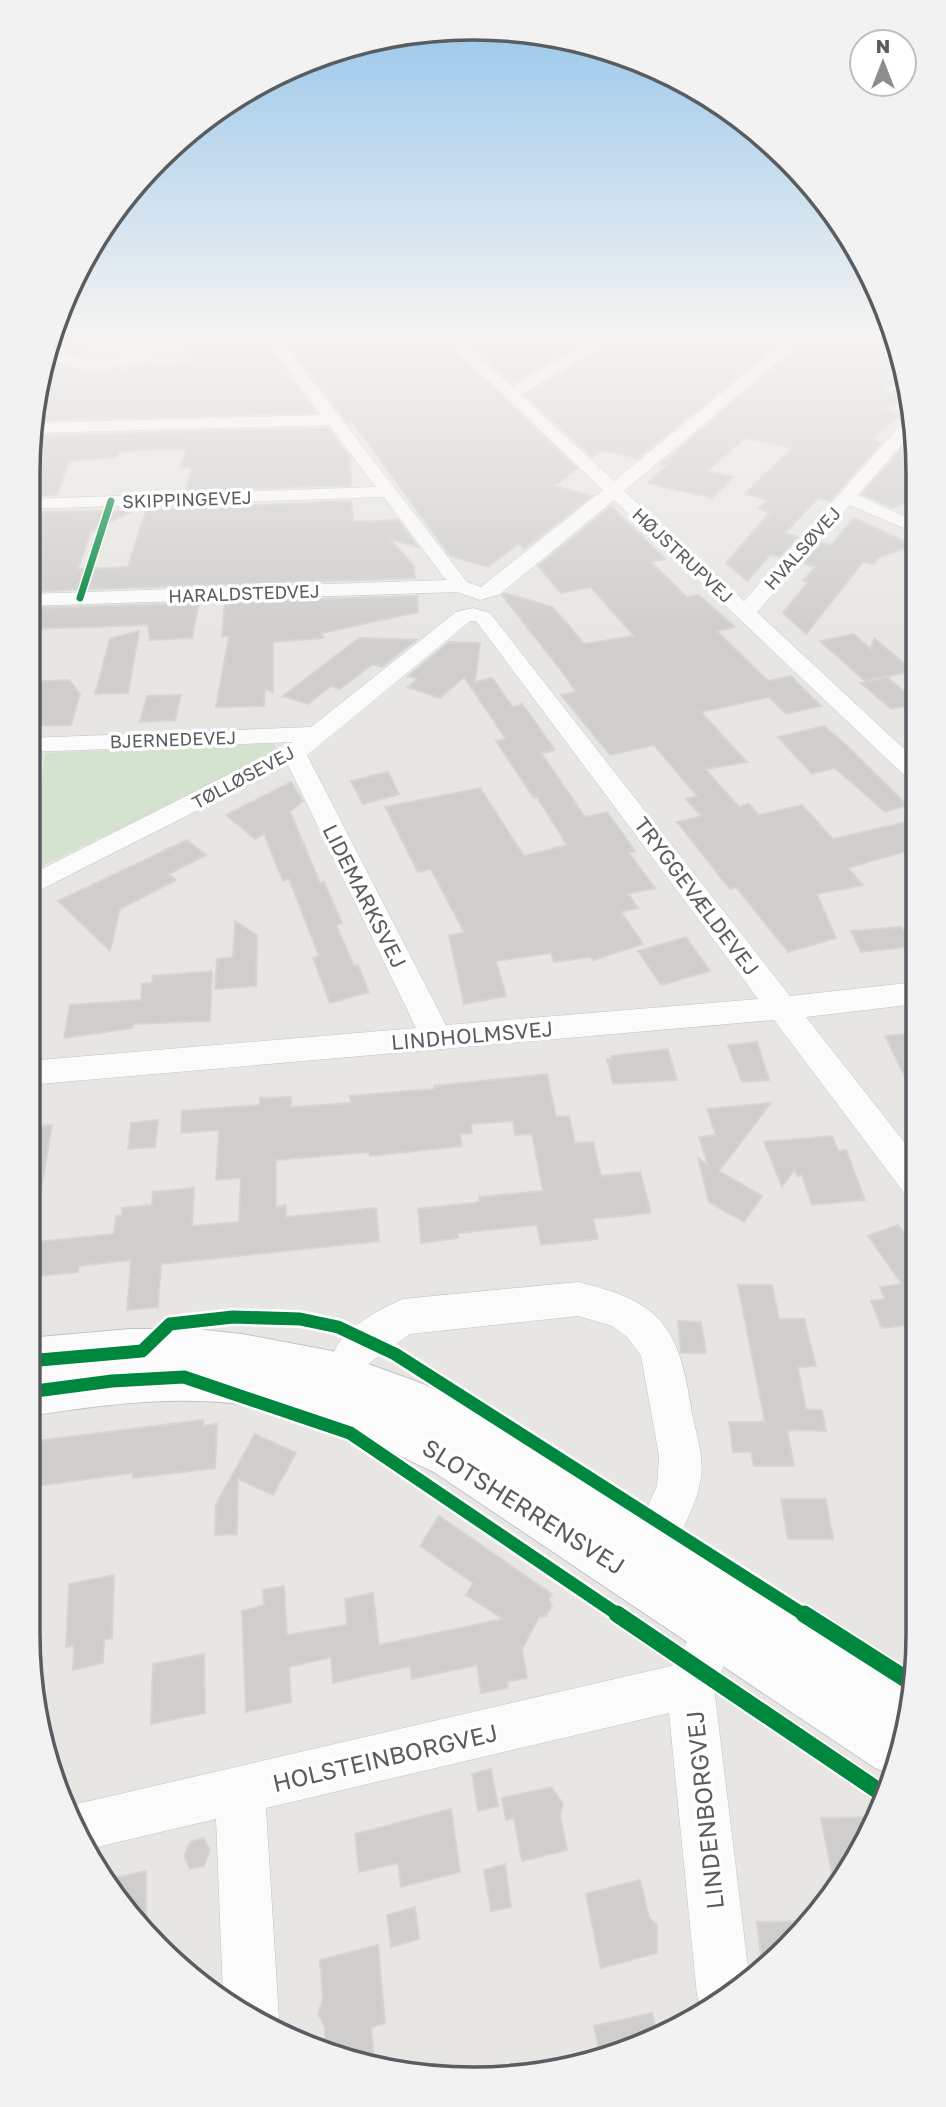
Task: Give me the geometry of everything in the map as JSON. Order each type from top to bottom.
[{"type":"street","points":[[343,435],[460,586]]},
{"type":"street","name":"HØJSTRUPVEJ","points":[[556,435],[906,762]]},
{"type":"street","name":"TØLLØSEVEJ","points":[[40,881],[294,753],[681,435]]},
{"type":"street","name":"HVALSØVEJ","points":[[745,613],[901,435]]},
{"type":"street","name":"SKIPPINGEVEJ","points":[[40,503],[388,492]]},
{"type":"street","points":[[848,497],[906,524]]},
{"type":"street","name":"TRYGGEVÆLDEVEJ","points":[[460,586],[906,1170]]},
{"type":"street","name":"HARALDSTEDVEJ","points":[[40,600],[460,586]]},
{"type":"street","name":"BJERNEDEVEJ","points":[[40,745],[319,734]]},
{"type":"street","name":"LIDEMARKSVEJ","points":[[294,753],[437,1038]]},
{"type":"street","name":"LINDHOLMSVEJ","points":[[40,1072],[783,1008],[906,994]]},
{"type":"street","name":"SLOTSHERRENSVEJ","points":[[354,1352],[402,1317],[578,1299],[603,1304],[626,1314],[646,1328],[659,1345],[667,1374],[681,1474],[672,1504],[652,1546]]},
{"type":"street","name":"SLOTSHERRENSVEJ","points":[[40,1360],[142,1351],[199,1352],[250,1355],[350,1378],[459,1424],[652,1546],[898,1710]]},
{"type":"street","name":"SLOTSHERRENSVEJ","points":[[40,1390],[111,1381],[184,1377],[261,1384],[331,1401],[391,1424],[452,1454],[891,1745]]},
{"type":"street","name":"LINDENBORGVEJ","points":[[717,1631],[690,1685],[723,1987]]},
{"type":"street","name":"HOLSTEINBORGVEJ","points":[[85,1825],[690,1685]]},
{"type":"street","points":[[240,1791],[250,2005]]},
{"type":"green space","points":[[273,742],[278,752],[40,867],[40,798],[45,753]]},
{"type":"building","points":[[334,435],[350,457],[351,485],[186,491],[192,468],[181,468],[186,449],[146,450],[119,452],[117,457],[69,461],[57,495],[40,496],[40,467],[44,457],[41,458],[42,436]]},
{"type":"building","points":[[362,435],[543,435],[577,468],[555,486],[592,496],[524,549],[519,543],[488,567],[450,556]]},
{"type":"building","points":[[568,435],[666,435],[638,458],[601,450],[592,457]]},
{"type":"building","points":[[695,435],[875,435],[871,439],[881,443],[830,501],[818,498],[785,533],[798,537],[780,557],[770,555],[747,581],[726,563],[770,512],[758,509],[768,500],[745,494],[792,448],[745,438],[707,471],[734,477],[712,498],[648,483],[668,465],[661,464]]},
{"type":"building","points":[[900,450],[905,452],[906,503],[892,508],[862,494]]},
{"type":"building","points":[[351,501],[353,522],[398,520],[418,547],[390,539],[414,566],[415,578],[40,591],[40,512],[132,511],[91,531],[78,569],[128,567],[146,510]]},
{"type":"building","points":[[611,506],[665,559],[651,562],[687,597],[699,595],[735,627],[717,631],[768,681],[791,676],[821,706],[786,714],[769,697],[701,712],[747,762],[705,769],[739,807],[749,804],[759,815],[802,805],[833,839],[906,822],[906,851],[848,868],[863,885],[817,894],[836,938],[788,952],[736,887],[730,889],[677,822],[701,816],[686,799],[697,796],[654,745],[610,755],[561,695],[576,692],[502,595],[505,593],[553,607],[584,644],[634,636],[591,587],[561,593],[538,566]]},
{"type":"building","points":[[854,518],[906,542],[906,548],[878,558],[874,564],[863,562],[806,634],[783,613],[808,582],[803,581],[815,567],[803,563],[821,543],[831,545]]},
{"type":"building","points":[[417,596],[418,612],[322,633],[323,638],[273,642],[273,692],[265,689],[264,706],[216,707],[229,636],[222,636],[225,602]]},
{"type":"building","points":[[199,603],[192,638],[150,640],[148,625],[40,629],[40,608]]},
{"type":"building","points":[[139,631],[128,693],[95,694],[110,639]]},
{"type":"building","points":[[853,634],[871,649],[874,638],[906,665],[906,672],[865,681],[820,641]]},
{"type":"building","points":[[359,638],[416,640],[382,667],[373,664],[340,689],[331,686],[308,704],[283,696]]},
{"type":"building","points":[[449,642],[480,643],[475,682],[492,678],[513,707],[522,704],[555,750],[541,753],[585,817],[607,812],[635,851],[629,853],[655,888],[628,894],[638,908],[621,912],[643,944],[593,960],[591,957],[554,962],[551,953],[496,961],[506,996],[464,1004],[449,936],[464,932],[431,869],[418,872],[385,807],[480,788],[524,856],[567,845],[537,797],[534,798],[496,741],[506,739],[464,677],[440,698],[408,687],[417,679],[408,676]]},
{"type":"building","points":[[887,677],[906,693],[906,706],[891,709],[861,683]]},
{"type":"building","points":[[69,680],[80,694],[71,725],[40,726],[40,681]]},
{"type":"building","points":[[181,695],[175,720],[140,722],[147,696]]},
{"type":"building","points":[[824,726],[906,805],[885,812],[835,768],[812,774],[778,737]]},
{"type":"building","points":[[388,772],[399,794],[363,804],[351,781]]},
{"type":"building","points":[[291,782],[303,801],[290,812],[320,883],[324,882],[342,923],[336,925],[369,992],[330,1003],[313,958],[319,956],[289,879],[283,881],[264,834],[255,839],[226,815]]},
{"type":"building","points":[[187,840],[206,855],[169,874],[176,880],[120,909],[110,951],[58,901]]},
{"type":"building","points":[[235,921],[257,935],[256,986],[215,989],[217,959],[233,957]]},
{"type":"building","points":[[901,927],[906,933],[906,947],[861,952],[851,931]]},
{"type":"building","points":[[686,937],[710,971],[661,985],[638,951]]},
{"type":"building","points":[[212,971],[210,1021],[133,1024],[132,1028],[64,1038],[70,1005],[141,1000],[142,984],[152,983],[153,976]]},
{"type":"building","points":[[906,1034],[906,1079],[885,1036]]},
{"type":"building","points":[[757,1042],[769,1080],[742,1082],[728,1045]]},
{"type":"building","points":[[668,1049],[677,1080],[613,1084],[607,1059],[612,1059],[611,1056]]},
{"type":"building","points":[[547,1074],[556,1117],[569,1116],[575,1143],[593,1142],[601,1176],[640,1172],[651,1213],[593,1219],[598,1239],[541,1245],[537,1225],[457,1233],[458,1238],[421,1243],[418,1209],[474,1203],[480,1201],[479,1197],[543,1191],[532,1134],[515,1135],[513,1121],[471,1124],[472,1133],[460,1134],[462,1146],[370,1156],[369,1152],[276,1160],[276,1207],[286,1205],[286,1217],[376,1208],[379,1241],[161,1264],[158,1307],[127,1310],[131,1260],[79,1266],[78,1272],[40,1276],[40,1242],[114,1234],[116,1216],[122,1215],[122,1208],[152,1205],[153,1192],[194,1188],[192,1226],[239,1222],[241,1178],[216,1180],[219,1130],[181,1133],[182,1111],[260,1105],[260,1098],[291,1097],[291,1107],[351,1103],[350,1096],[434,1089],[434,1086]]},
{"type":"building","points":[[771,1103],[719,1171],[762,1196],[744,1222],[709,1202],[698,1158],[708,1165],[699,1137],[716,1135],[707,1109]]},
{"type":"building","points":[[158,1120],[155,1147],[128,1149],[131,1123]]},
{"type":"building","points":[[52,1125],[40,1195],[40,1126]]},
{"type":"building","points":[[832,1136],[838,1151],[846,1150],[865,1200],[812,1205],[802,1175],[797,1176],[795,1169],[782,1187],[764,1142]]},
{"type":"building","points":[[898,1225],[906,1236],[906,1325],[882,1328],[871,1301],[885,1299],[880,1287],[902,1284],[868,1236]]},
{"type":"building","points":[[738,1285],[772,1285],[779,1319],[804,1319],[816,1366],[798,1367],[806,1409],[822,1410],[826,1431],[787,1430],[794,1466],[754,1466],[751,1452],[733,1452],[729,1422],[765,1422]]},
{"type":"building","points":[[678,1321],[701,1322],[706,1353],[681,1353]]},
{"type":"building","points":[[203,1420],[203,1426],[217,1424],[215,1468],[133,1478],[133,1473],[40,1485],[40,1440]]},
{"type":"building","points":[[255,1434],[296,1453],[273,1495],[238,1479],[237,1534],[215,1535],[216,1504]]},
{"type":"building","points":[[781,1499],[826,1499],[833,1539],[788,1539]]},
{"type":"building","points":[[439,1516],[552,1594],[549,1599],[552,1606],[546,1616],[539,1617],[522,1649],[527,1678],[507,1682],[508,1688],[481,1693],[477,1665],[412,1679],[410,1666],[333,1683],[331,1657],[289,1667],[291,1702],[246,1712],[242,1611],[264,1605],[263,1590],[284,1586],[287,1635],[347,1625],[345,1599],[373,1593],[379,1645],[503,1619],[466,1595],[473,1583],[420,1546]]},
{"type":"building","points":[[114,1575],[112,1638],[104,1640],[103,1663],[73,1670],[74,1645],[66,1647],[69,1584]]},
{"type":"building","points":[[204,1654],[205,1713],[151,1724],[153,1664]]},
{"type":"building","points":[[491,1769],[498,1806],[478,1811],[472,1774]]},
{"type":"building","points":[[551,1787],[563,1804],[560,1815],[567,1850],[522,1861],[514,1818],[506,1820],[502,1798]]},
{"type":"building","points":[[451,1809],[460,1872],[401,1887],[398,1863],[359,1872],[355,1834]]},
{"type":"building","points":[[865,1817],[832,1875],[821,1818]]},
{"type":"building","points":[[203,1838],[210,1849],[204,1866],[190,1869],[184,1856],[190,1842]]},
{"type":"building","points":[[505,1864],[511,1907],[491,1911],[484,1870]]},
{"type":"building","points":[[146,1871],[146,1917],[130,1897],[116,1878]]},
{"type":"building","points":[[640,1880],[649,1917],[657,1926],[657,1953],[601,1968],[586,1894]]},
{"type":"building","points":[[415,1907],[419,1939],[391,1947],[387,1915]]},
{"type":"building","points":[[796,1921],[761,1956],[757,1922]]},
{"type":"building","points":[[378,1945],[385,2023],[371,2027],[374,2055],[325,2041],[325,2028],[318,2014],[323,1999],[320,1960]]},
{"type":"building","points":[[652,2013],[655,2026],[599,2048],[594,2026]]},
{"type":"cycle path","points":[[80,598],[111,501]]},
{"type":"cycle path","points":[[40,1360],[142,1351],[170,1324],[233,1317],[300,1319],[338,1327],[369,1339],[395,1354],[903,1677]]},
{"type":"cycle path","points":[[40,1390],[112,1381],[184,1377],[350,1433],[877,1790]]}]
